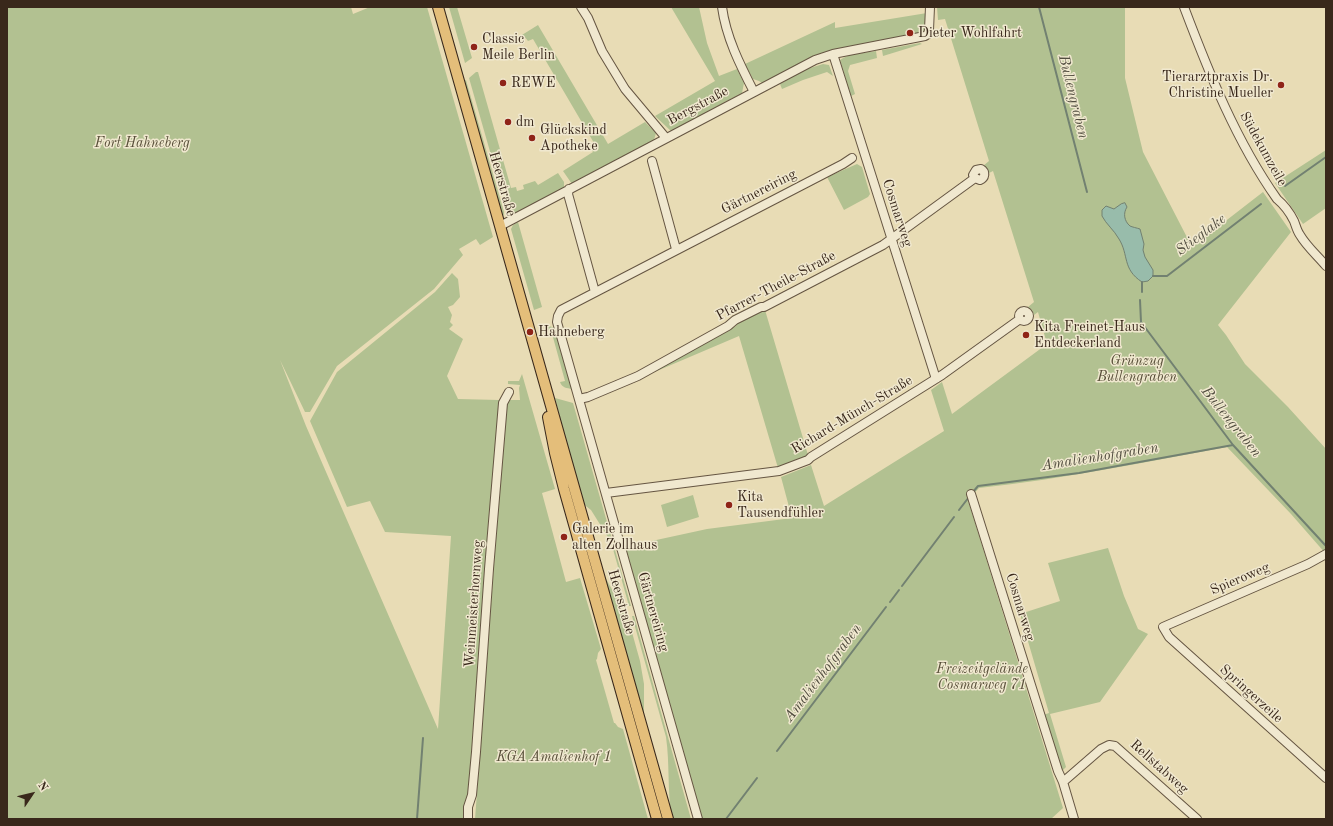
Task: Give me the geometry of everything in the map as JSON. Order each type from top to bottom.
[{"type":"main road","name":"Heerstraße","points":[[438,7],[668,819]]},
{"type":"main road","name":"Heerstraße","points":[[540,370],[555,453],[564,489],[657,819]]},
{"type":"street","points":[[582,7],[602,51],[625,89],[666,138]]},
{"type":"street","points":[[722,7],[725,24],[734,50],[754,92]]},
{"type":"street","name":"Bergstraße","points":[[500,226],[808,63],[833,54],[925,36],[928,34],[929,30],[930,7]]},
{"type":"street","name":"Südekumzeile","points":[[1185,9],[1226,107],[1251,159],[1276,199],[1294,220],[1300,235],[1315,255],[1320,258],[1326,266]]},
{"type":"street","name":"Cosmarweg","points":[[833,54],[936,380]]},
{"type":"street","name":"Gärtnereiring","points":[[698,819],[557,322],[558,316],[561,310],[852,158]]},
{"type":"street","points":[[652,162],[676,249]]},
{"type":"street","name":"Pfarrer-Theile-Straße","points":[[579,399],[588,397],[638,376],[760,307],[764,307],[883,245],[975,178]]},
{"type":"street","points":[[569,189],[568,194],[595,292]]},
{"type":"street","name":"Richard-Münch-Straße","points":[[606,492],[782,470],[808,460],[823,449],[936,380],[1020,319]]},
{"type":"street","name":"Weinmeisterhornweg","points":[[468,819],[468,807],[472,795],[476,752],[487,592],[503,403],[509,392]]},
{"type":"street","name":"Cosmarweg","points":[[971,494],[1074,819]]},
{"type":"street","name":"Spieroweg","points":[[1163,627],[1304,566],[1326,554]]},
{"type":"street","name":"Springerzeile","points":[[1163,627],[1166,635],[1326,778]]},
{"type":"street","name":"Rellstabweg","points":[[1063,782],[1101,749],[1110,745],[1115,746],[1197,819]]},
{"type":"green space","name":"Fort Hahneberg","points":[[7,7],[351,7],[353,14],[370,7],[427,7],[493,237],[480,245],[476,239],[459,249],[463,255],[434,289],[337,366],[310,412],[305,412],[280,360],[306,426],[438,729],[451,536],[385,532],[370,501],[347,507],[310,421],[337,372],[435,292],[452,273],[458,279],[460,297],[453,305],[448,307],[452,315],[450,322],[453,325],[449,329],[463,339],[447,376],[458,399],[499,400],[467,819],[7,819]]},
{"type":"green space","points":[[449,7],[457,7],[472,58],[465,63]]},
{"type":"green space","points":[[671,7],[699,7],[707,43],[719,76],[737,69],[744,83],[742,93],[671,131],[655,116],[715,81]]},
{"type":"green space","points":[[937,7],[1125,7],[1125,78],[1143,152],[1192,247],[1263,192],[1291,232],[1218,325],[1245,364],[1288,407],[1326,449],[1326,554],[1291,514],[1227,447],[1073,475],[979,488],[968,500],[1063,808],[1051,819],[701,819],[624,547],[707,529],[792,518],[781,477],[811,465],[824,506],[944,431],[931,390],[942,382],[952,414],[1047,344],[1038,312],[1034,315],[1032,310],[1028,307],[1034,302],[993,171],[989,173],[983,166],[989,161],[945,19],[938,20]]},
{"type":"green space","points":[[927,13],[926,26],[922,33],[813,57],[762,83],[753,79],[745,64],[835,22],[835,28]]},
{"type":"green space","points":[[538,25],[608,144],[645,122],[656,133],[654,140],[572,184],[563,171],[593,152],[590,146],[594,143],[533,39],[528,41],[524,36],[512,43],[509,43]]},
{"type":"green space","points":[[920,43],[922,44],[883,56],[882,50]]},
{"type":"green space","points":[[876,51],[877,58],[850,65],[848,71],[855,94],[851,96],[840,60],[852,55]]},
{"type":"green space","points":[[823,64],[829,65],[833,76],[827,72],[782,89],[780,84],[807,69]]},
{"type":"green space","points":[[478,72],[511,188],[516,187],[517,191],[524,189],[523,185],[535,181],[538,185],[558,173],[564,182],[564,188],[511,216],[505,189],[501,190],[469,78]]},
{"type":"green space","points":[[466,80],[504,212],[504,216],[464,81]]},
{"type":"green space","points":[[1326,150],[1326,208],[1303,224],[1275,183]]},
{"type":"green space","points":[[857,164],[862,167],[870,194],[868,197],[844,210],[827,177]]},
{"type":"green space","points":[[518,222],[542,307],[534,310],[511,229],[513,225]]},
{"type":"green space","points":[[763,309],[765,310],[808,455],[807,458],[778,468],[739,336],[631,382],[736,326],[737,323]]},
{"type":"green space","points":[[545,325],[556,328],[572,389],[563,387],[560,382],[565,381],[551,330],[546,330]]},
{"type":"green space","name":"KGA Amalienhof 1","points":[[522,374],[555,489],[542,493],[566,582],[580,578],[601,649],[596,660],[614,723],[623,729],[648,819],[475,819],[506,404],[510,400],[520,400],[520,385],[508,384],[508,381],[519,381]]},
{"type":"green space","points":[[555,398],[573,403],[631,606],[629,606],[611,542],[591,510],[582,503]]},
{"type":"green space","points":[[693,495],[699,517],[667,527],[661,505]]},
{"type":"green space","points":[[587,515],[605,577],[628,618],[640,661],[644,684],[644,715]]},
{"type":"green space","points":[[1108,548],[1124,596],[1138,629],[1148,634],[1100,702],[1050,714],[1066,767],[1063,770],[1060,767],[1043,715],[1049,713],[1020,614],[1060,601],[1048,563]]},
{"type":"green space","points":[[632,616],[634,616],[691,819],[672,819],[666,737]]},
{"type":"green space","points":[[644,715],[663,782],[644,717]]},
{"type":"shaded area","points":[[1125,203],[1127,207],[1125,219],[1130,226],[1140,229],[1144,244],[1143,250],[1145,257],[1153,270],[1153,276],[1148,281],[1142,282],[1131,272],[1119,239],[1102,216],[1102,210],[1106,206],[1114,209]]},
{"type":"waterway","name":"Bullengraben","points":[[1039,7],[1087,192]]},
{"type":"waterway","name":"Stieglake","points":[[1285,186],[1326,157]]},
{"type":"waterway","name":"Stieglake","points":[[1153,276],[1167,276],[1261,204]]},
{"type":"waterway","name":"Bullengraben","points":[[1142,282],[1142,292]]},
{"type":"waterway","name":"Bullengraben","points":[[1140,300],[1141,322],[1233,445],[1326,546]]},
{"type":"waterway","name":"Amalienhofgraben","points":[[973,492],[978,486],[1079,473],[1233,445]]},
{"type":"waterway","name":"Amalienhofgraben","points":[[959,510],[969,497]]},
{"type":"waterway","name":"Amalienhofgraben","points":[[902,586],[954,517]]},
{"type":"waterway","name":"Amalienhofgraben","points":[[890,602],[899,590]]},
{"type":"waterway","name":"Amalienhofgraben","points":[[777,751],[886,607]]},
{"type":"waterway","points":[[417,819],[423,738]]},
{"type":"waterway","name":"Amalienhofgraben","points":[[726,819],[757,778]]},
{"type":"place","name":"Dieter Wohlfahrt","points":[[910,33]]},
{"type":"place","name":"Classic Meile Berlin","points":[[474,47]]},
{"type":"place","name":"REWE","points":[[503,83]]},
{"type":"place","name":"Tierarztpraxis Dr. Christine Mueller","points":[[1281,85]]},
{"type":"place","name":"dm","points":[[508,122]]},
{"type":"place","name":"Glückskind Apotheke","points":[[532,138]]},
{"type":"place","name":"Hahneberg","points":[[530,332]]},
{"type":"place","name":"Kita Freinet-Haus Entdeckerland","points":[[1026,335]]},
{"type":"place","name":"Kita Tausendfühler","points":[[729,505]]},
{"type":"place","name":"Galerie im alten Zollhaus","points":[[564,537]]},
{"type":"park label","name":"Grünzug Bullengraben","points":[[1137,370]]},
{"type":"park label","name":"Freizeitgelände Cosmarweg 71","points":[[982,678]]}]
